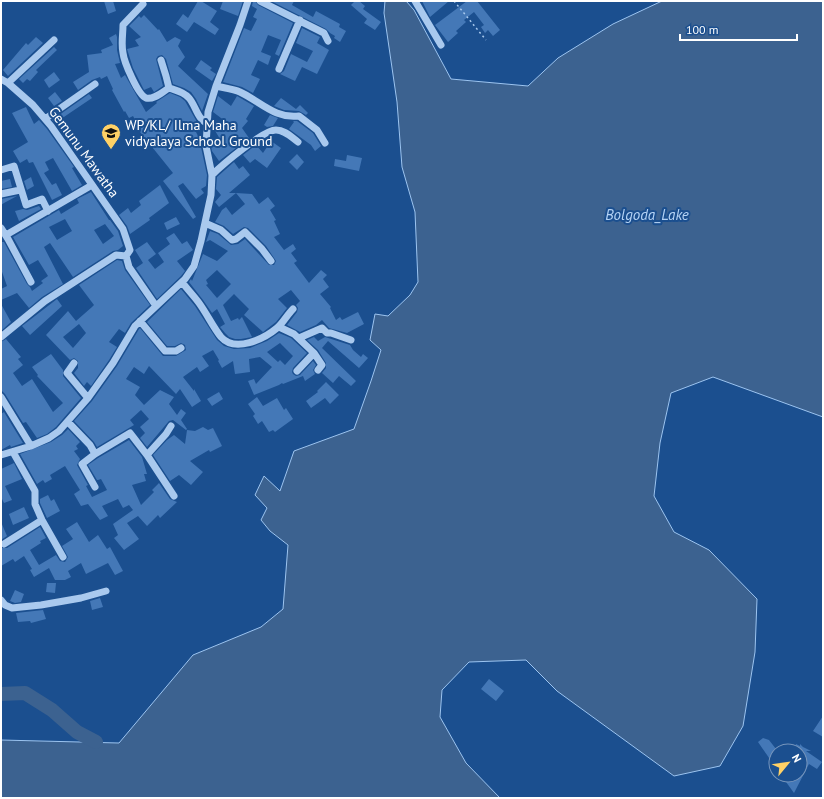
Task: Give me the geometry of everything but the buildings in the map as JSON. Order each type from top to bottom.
[{"type":"street","points":[[1,455],[31,446],[49,438],[59,431],[88,398],[113,363],[135,326],[182,282],[194,266],[211,195],[212,175],[206,146],[208,112],[216,86],[248,1]]},
{"type":"street","points":[[260,1],[324,33],[328,41]]},
{"type":"street","points":[[415,1],[441,45]]},
{"type":"street","points":[[143,4],[123,25],[123,55],[128,69],[142,95],[146,98],[153,98],[168,88]]},
{"type":"street","points":[[279,69],[300,20]]},
{"type":"street","points":[[8,83],[54,40]]},
{"type":"street","points":[[161,60],[168,88]]},
{"type":"street","name":"Gemunu Mawatha","points":[[1,79],[8,83],[33,105],[45,119],[92,185],[122,229],[130,250],[126,256]]},
{"type":"street","points":[[45,119],[96,84]]},
{"type":"street","points":[[216,86],[240,92],[279,115],[291,117],[299,116],[317,130],[325,143]]},
{"type":"street","points":[[168,88],[189,97],[203,122],[208,124]]},
{"type":"street","points":[[212,175],[240,151],[271,130],[278,130],[287,133],[298,142]]},
{"type":"street","points":[[1,170],[14,166],[20,190],[26,205],[42,199],[48,211]]},
{"type":"street","points":[[5,239],[92,185]]},
{"type":"street","points":[[1,194],[20,190]]},
{"type":"street","points":[[205,223],[221,230],[232,240],[236,239],[245,232],[262,249],[271,261]]},
{"type":"street","points":[[1,228],[5,239],[30,282]]},
{"type":"street","points":[[1,337],[51,297],[116,255],[126,256],[129,267],[156,306]]},
{"type":"street","points":[[182,282],[199,303],[222,338],[230,343],[238,344],[250,342],[268,335],[279,327],[293,309]]},
{"type":"street","points":[[140,321],[165,351],[176,351],[181,348]]},
{"type":"street","points":[[279,327],[294,334],[314,353],[322,365],[318,370]]},
{"type":"street","points":[[299,338],[322,328],[327,333],[351,340]]},
{"type":"street","points":[[297,371],[314,353]]},
{"type":"street","points":[[74,363],[67,373],[88,398]]},
{"type":"street","points":[[1,397],[31,446]]},
{"type":"street","points":[[68,422],[90,445],[95,454]]},
{"type":"street","points":[[147,455],[171,426]]},
{"type":"street","points":[[95,487],[82,464],[130,432],[174,496]]},
{"type":"street","points":[[13,452],[35,491],[35,504],[62,557]]},
{"type":"street","points":[[4,544],[42,520]]},
{"type":"street","points":[[1,600],[5,605],[12,608],[81,598],[106,591]]},
{"type":"path","points":[[454,1],[486,40]]},
{"type":"water","name":"Bolgoda_Lake","points":[[385,1],[406,1],[414,10],[451,79],[528,86],[558,58],[613,24],[662,1],[823,1],[823,417],[713,377],[671,393],[660,443],[654,496],[674,532],[709,550],[757,599],[755,652],[743,726],[720,766],[674,776],[557,691],[526,660],[469,662],[442,690],[440,717],[466,763],[500,798],[1,798],[1,740],[119,743],[193,655],[261,627],[283,609],[288,545],[270,531],[261,520],[267,508],[255,495],[264,476],[280,491],[294,451],[354,429],[381,350],[370,340],[375,314],[388,316],[410,295],[418,282],[415,212],[402,167],[397,102],[384,13]]},
{"type":"waterway","points":[[1,694],[25,693],[52,710],[77,732],[96,742]]},
{"type":"place","name":"WP/KL/ Ilma Maha vidyalaya School Ground","points":[[111,150]]}]
